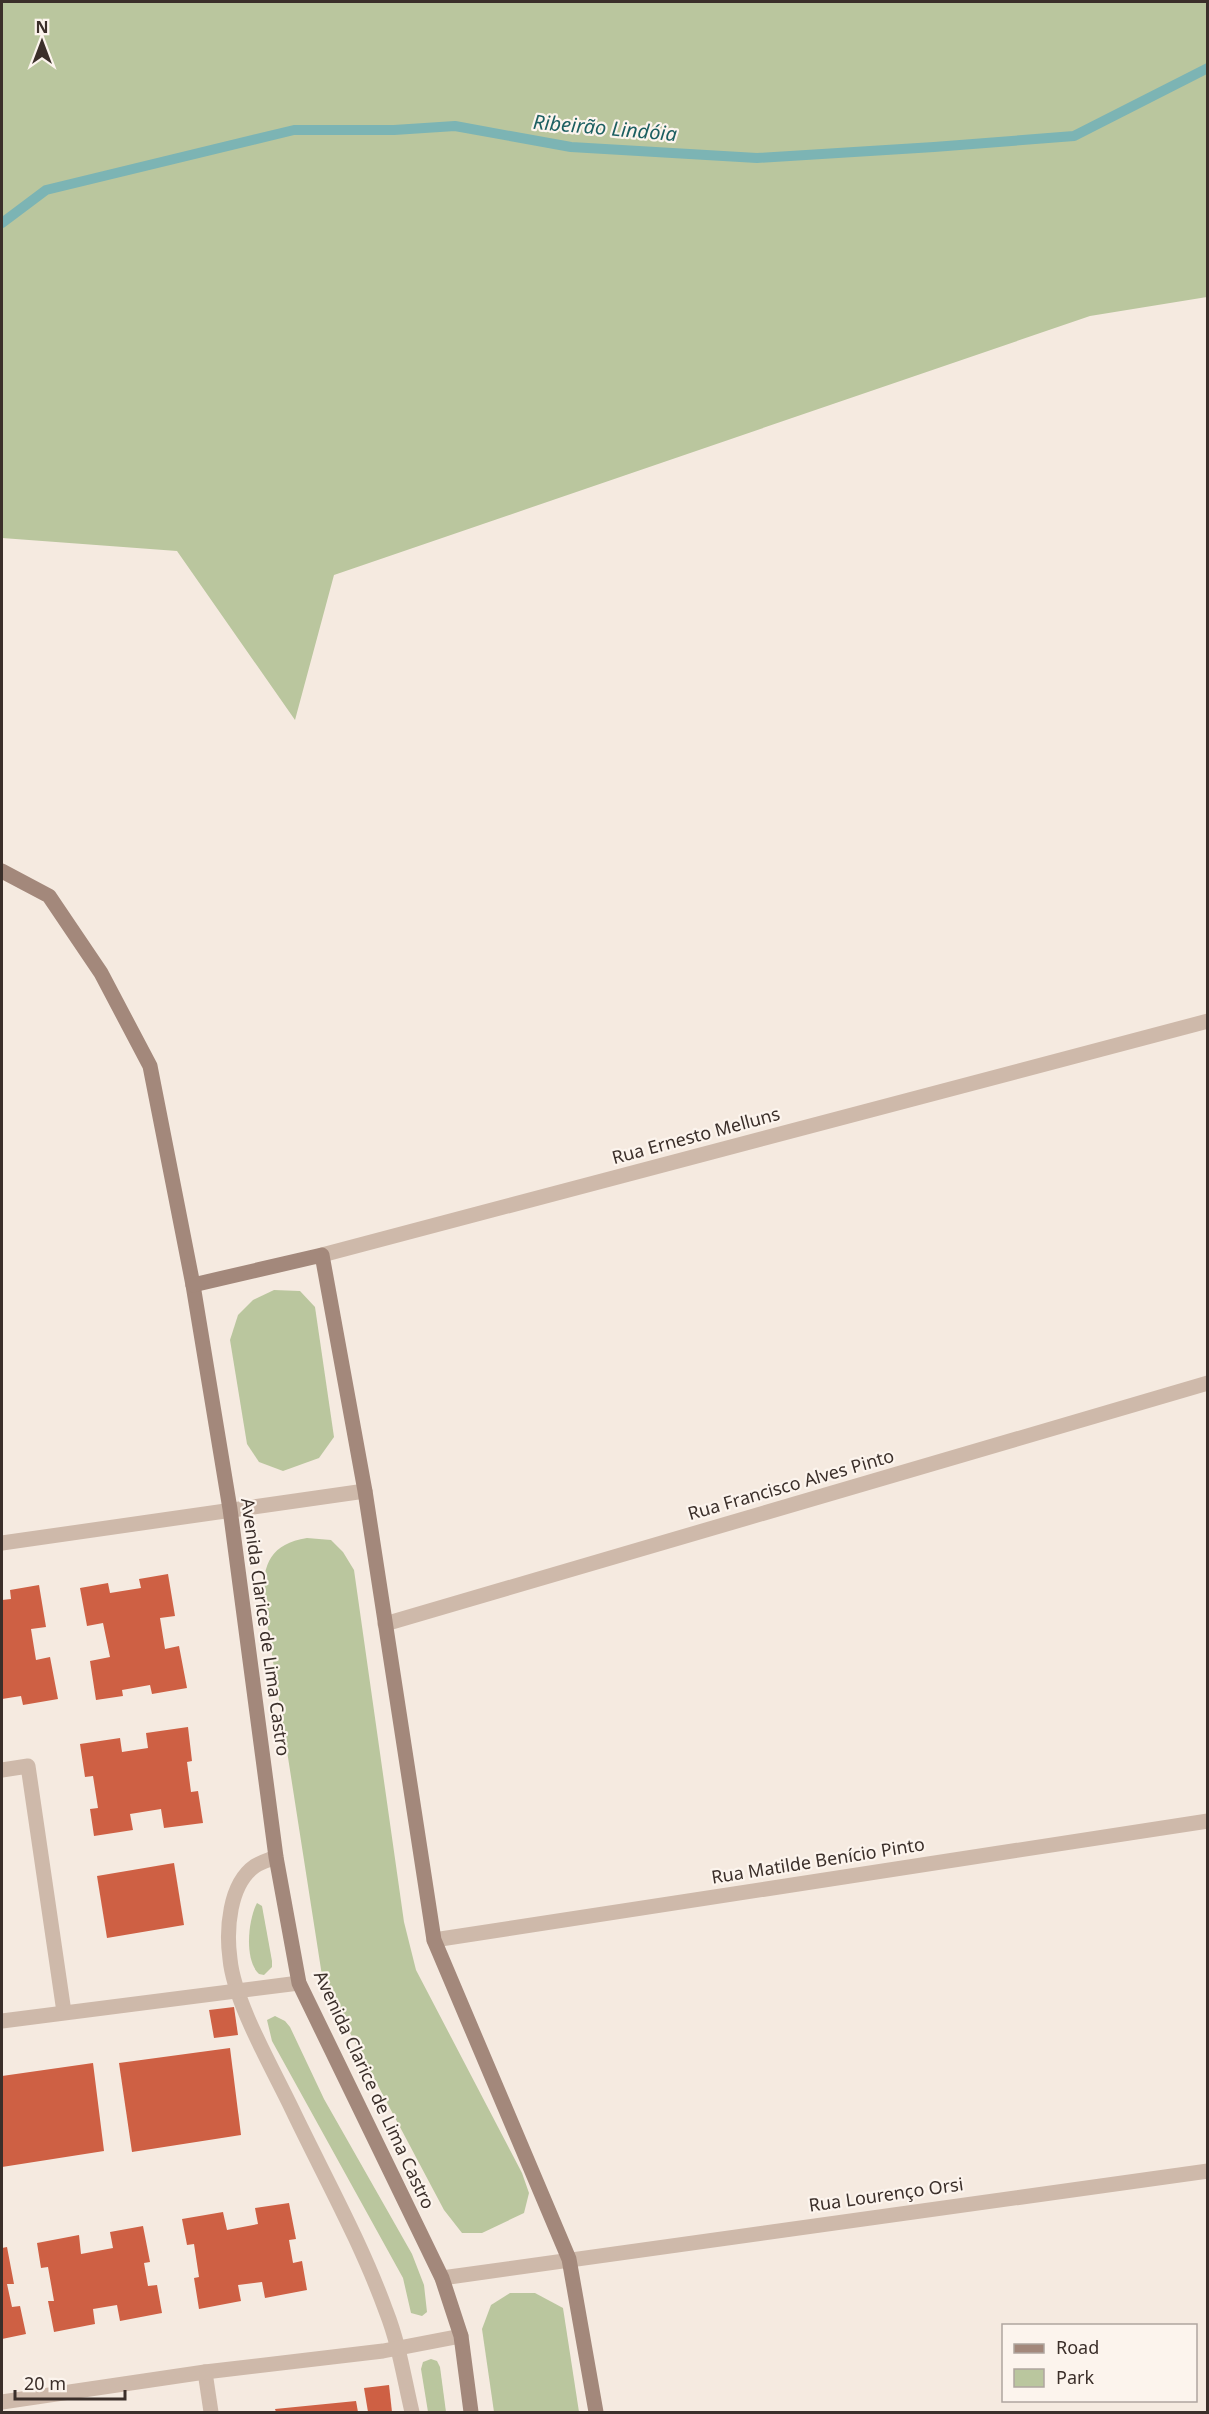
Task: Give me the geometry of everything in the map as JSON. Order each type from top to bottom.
[{"type":"street","name":"Avenida Clarice de Lima Castro","points":[[2,872],[49,896],[101,973],[150,1066],[193,1285],[230,1509],[276,1857],[299,1983],[442,2278],[461,2336],[471,2412]]},
{"type":"street","name":"Rua Ernesto Melluns","points":[[193,1285],[322,1255],[1208,1021]]},
{"type":"street","points":[[322,1255],[365,1491],[434,1940],[569,2259],[596,2412]]},
{"type":"street","name":"Rua Francisco Alves Pinto","points":[[385,1624],[1208,1383]]},
{"type":"street","points":[[2,1543],[365,1491]]},
{"type":"street","points":[[2,1770],[28,1766],[64,2012]]},
{"type":"street","name":"Rua Matilde Benício Pinto","points":[[434,1940],[1208,1821]]},
{"type":"street","points":[[276,1857],[256,1866],[244,1877],[235,1897],[230,1925],[230,1959],[238,1992],[361,2252],[386,2311],[398,2348],[412,2412]]},
{"type":"street","points":[[2,2021],[299,1983]]},
{"type":"street","name":"Rua Lourenço Orsi","points":[[442,2278],[1208,2171]]},
{"type":"street","points":[[2,2402],[205,2372],[398,2348],[461,2336]]},
{"type":"street","points":[[205,2372],[211,2412]]},
{"type":"green space","points":[[2,2],[1207,2],[1207,297],[1090,316],[334,575],[295,720],[177,551],[2,538]]},
{"type":"green space","points":[[274,1290],[300,1291],[315,1307],[334,1437],[319,1458],[283,1471],[259,1462],[247,1444],[230,1340],[238,1315],[253,1300]]},
{"type":"green space","points":[[307,1538],[331,1540],[343,1552],[354,1570],[404,1922],[416,1970],[522,2173],[529,2193],[524,2213],[482,2233],[462,2233],[444,2210],[323,1982],[263,1597],[267,1565],[277,1550]]},
{"type":"green space","points":[[257,1903],[262,1906],[272,1961],[272,1967],[264,1975],[259,1974],[254,1968],[249,1950],[251,1919]]},
{"type":"green space","points":[[275,2016],[285,2021],[290,2027],[324,2099],[412,2254],[424,2285],[427,2312],[422,2316],[411,2313],[403,2278],[272,2041],[267,2020]]},
{"type":"green space","points":[[510,2293],[535,2293],[563,2308],[579,2412],[494,2412],[482,2329],[491,2305]]},
{"type":"green space","points":[[431,2359],[437,2361],[440,2367],[446,2412],[428,2412],[421,2369],[423,2362]]},
{"type":"building","points":[[168,1574],[175,1616],[160,1618],[165,1649],[179,1646],[187,1688],[152,1694],[150,1685],[122,1690],[123,1696],[96,1700],[90,1661],[110,1657],[103,1623],[87,1626],[80,1588],[108,1583],[110,1593],[141,1588],[139,1579]]},
{"type":"building","points":[[39,1585],[46,1627],[31,1629],[36,1660],[50,1657],[58,1699],[23,1705],[21,1696],[2,1699],[2,1600],[11,1599],[10,1590]]},
{"type":"building","points":[[188,1727],[192,1761],[187,1762],[191,1792],[198,1791],[203,1823],[164,1828],[161,1809],[130,1814],[133,1830],[94,1836],[90,1809],[98,1808],[93,1776],[85,1777],[80,1744],[120,1738],[122,1752],[148,1748],[146,1733]]},
{"type":"building","points":[[174,1863],[184,1925],[107,1938],[97,1876]]},
{"type":"building","points":[[234,2007],[238,2035],[214,2038],[209,2010]]},
{"type":"building","points":[[230,2048],[241,2135],[132,2152],[119,2063]]},
{"type":"building","points":[[93,2063],[104,2151],[2,2167],[2,2076]]},
{"type":"building","points":[[289,2203],[296,2239],[289,2240],[293,2263],[302,2261],[307,2290],[265,2298],[262,2282],[238,2285],[241,2301],[199,2309],[194,2278],[199,2277],[194,2244],[187,2245],[182,2219],[223,2212],[227,2230],[258,2224],[255,2208]]},
{"type":"building","points":[[143,2226],[150,2262],[144,2263],[148,2286],[157,2285],[162,2313],[120,2321],[117,2305],[93,2309],[95,2324],[54,2332],[48,2301],[54,2301],[48,2267],[41,2268],[37,2243],[79,2235],[81,2254],[113,2248],[110,2232]]},
{"type":"building","points":[[7,2247],[14,2284],[7,2284],[12,2307],[20,2306],[26,2334],[2,2339],[2,2248]]},
{"type":"building","points":[[389,2385],[392,2412],[368,2412],[364,2388]]},
{"type":"building","points":[[356,2401],[358,2412],[276,2412],[275,2409]]},
{"type":"waterway","name":"Ribeirão Lindóia","points":[[2,223],[46,190],[294,130],[394,130],[455,126],[571,147],[757,158],[934,147],[1074,136],[1208,68]]}]
